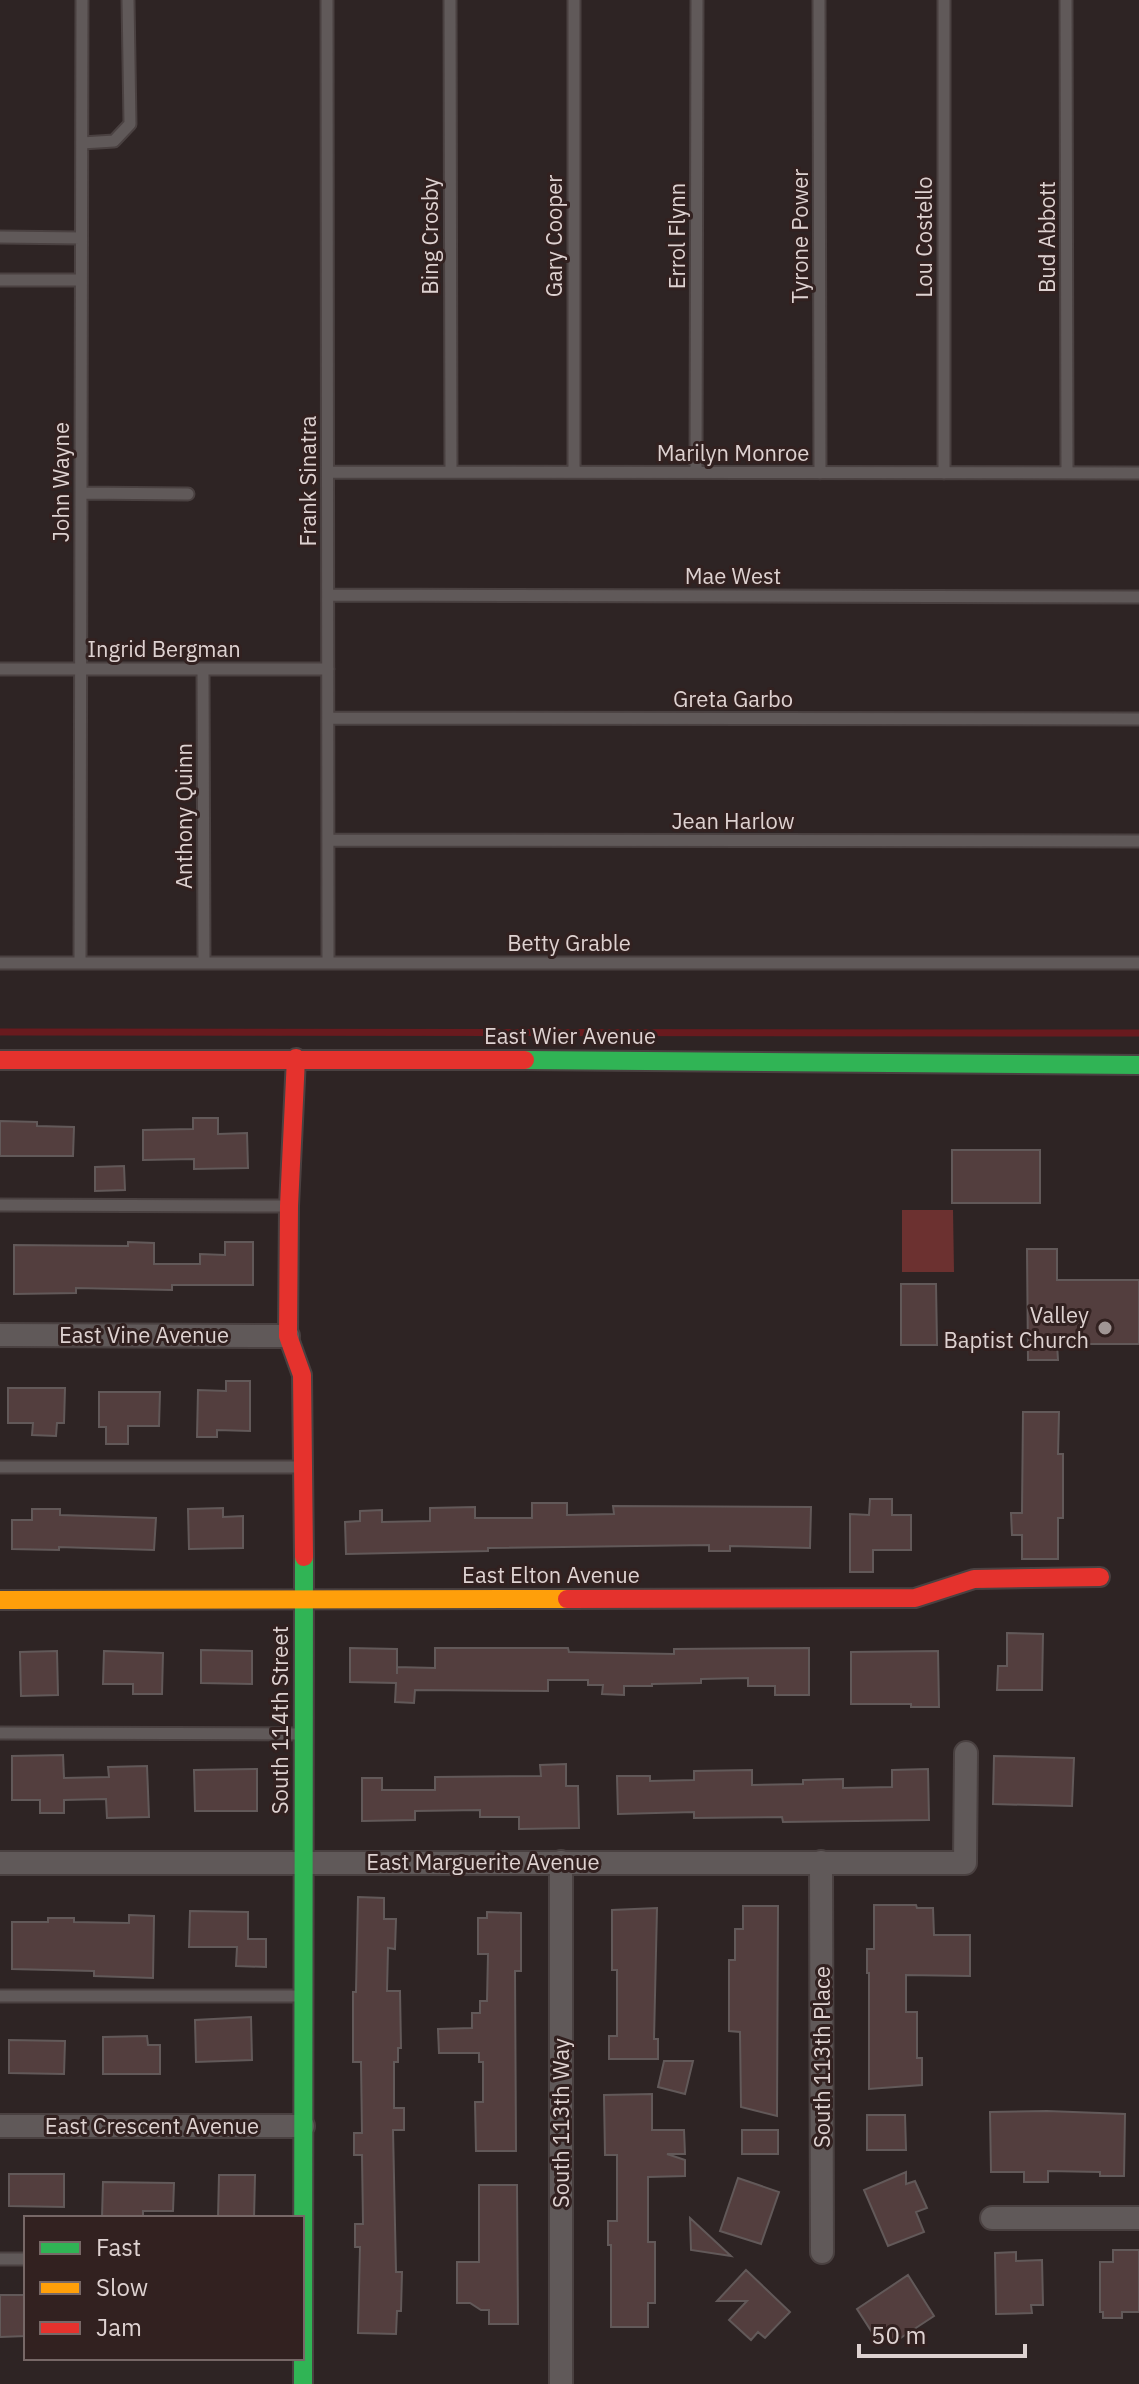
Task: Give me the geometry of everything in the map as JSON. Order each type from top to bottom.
[{"type":"street","name":"East Wier Avenue","points":[[0,1060],[296,1058],[1139,1065]]},
{"type":"street","name":"South 114th Street","points":[[296,1058],[289,1206],[288,1336],[302,1375],[303,2216]]},
{"type":"street","name":"East Vine Avenue","points":[[0,1335],[288,1336]]},
{"type":"street","name":"East Elton Avenue","points":[[0,1600],[915,1598],[974,1579],[1100,1577]]},
{"type":"street","name":"East Marguerite Avenue","points":[[0,1863],[965,1863],[966,1753]]},
{"type":"street","name":"South 113th Way","points":[[561,1862],[561,2384]]},
{"type":"street","name":"South 113th Place","points":[[821,1862],[822,2252]]},
{"type":"street","name":"East Crescent Avenue","points":[[0,2126],[303,2126]]},
{"type":"street","points":[[992,2218],[1139,2218]]},
{"type":"street","name":"South 114th Street","points":[[303,2360],[303,2384]]},
{"type":"lane","name":"John Wayne","points":[[80,963],[82,0]]},
{"type":"lane","points":[[82,143],[114,141],[130,124],[128,0]]},
{"type":"lane","name":"Frank Sinatra","points":[[327,0],[328,963]]},
{"type":"lane","name":"Bing Crosby","points":[[450,0],[451,472]]},
{"type":"lane","name":"Gary Cooper","points":[[574,0],[574,472]]},
{"type":"lane","name":"Errol Flynn","points":[[696,472],[697,0]]},
{"type":"lane","name":"Tyrone Power","points":[[819,0],[820,473]]},
{"type":"lane","name":"Lou Costello","points":[[944,0],[944,473]]},
{"type":"lane","name":"Bud Abbott","points":[[1066,0],[1067,473]]},
{"type":"lane","points":[[0,237],[81,238]]},
{"type":"lane","points":[[0,280],[81,280]]},
{"type":"lane","name":"Marilyn Monroe","points":[[328,472],[1139,473]]},
{"type":"lane","points":[[81,493],[188,494]]},
{"type":"lane","name":"Mae West","points":[[328,595],[1139,597]]},
{"type":"lane","name":"Ingrid Bergman","points":[[0,669],[328,669]]},
{"type":"lane","name":"Anthony Quinn","points":[[203,669],[204,963]]},
{"type":"lane","name":"Greta Garbo","points":[[328,718],[1139,719]]},
{"type":"lane","name":"Jean Harlow","points":[[328,840],[1139,841]]},
{"type":"lane","name":"Betty Grable","points":[[0,963],[1139,963]]},
{"type":"lane","points":[[0,1205],[289,1206]]},
{"type":"lane","points":[[0,1467],[303,1467]]},
{"type":"lane","points":[[0,1733],[304,1734]]},
{"type":"lane","points":[[0,1996],[303,1996]]},
{"type":"lane","points":[[0,2259],[24,2259]]},
{"type":"shaded area","points":[[902,1210],[953,1210],[954,1272],[902,1272]]},
{"type":"building","points":[[193,1118],[218,1118],[218,1134],[247,1133],[248,1168],[194,1169],[194,1159],[143,1160],[143,1130],[193,1129]]},
{"type":"building","points":[[0,1121],[74,1127],[73,1156],[0,1156]]},
{"type":"building","points":[[952,1150],[1040,1150],[1040,1203],[952,1203]]},
{"type":"building","points":[[124,1166],[125,1190],[95,1191],[95,1167]]},
{"type":"building","points":[[128,1242],[154,1243],[154,1264],[200,1264],[200,1254],[225,1255],[225,1242],[253,1242],[253,1285],[172,1285],[172,1290],[76,1288],[76,1293],[14,1294],[14,1245],[128,1246]]},
{"type":"building","points":[[1027,1249],[1057,1249],[1057,1280],[1139,1280],[1139,1344],[1057,1344],[1058,1360],[1028,1360]]},
{"type":"building","points":[[901,1284],[936,1284],[937,1345],[901,1345]]},
{"type":"building","points":[[226,1381],[250,1381],[250,1431],[217,1430],[217,1437],[197,1437],[198,1390],[226,1391]]},
{"type":"building","points":[[8,1388],[65,1388],[64,1423],[57,1423],[56,1436],[32,1435],[33,1423],[8,1423]]},
{"type":"building","points":[[99,1392],[160,1392],[159,1426],[128,1426],[128,1444],[106,1444],[106,1427],[99,1427]]},
{"type":"building","points":[[1023,1412],[1059,1412],[1058,1454],[1063,1454],[1063,1518],[1058,1518],[1058,1559],[1022,1559],[1022,1535],[1012,1535],[1011,1513],[1022,1513]]},
{"type":"building","points":[[870,1499],[892,1499],[892,1515],[911,1515],[911,1550],[873,1550],[873,1572],[850,1572],[850,1514],[869,1515]]},
{"type":"building","points":[[532,1503],[567,1503],[567,1515],[614,1514],[613,1506],[811,1507],[810,1548],[730,1546],[730,1551],[709,1551],[709,1545],[488,1548],[488,1551],[346,1554],[345,1522],[360,1521],[360,1511],[382,1510],[382,1522],[430,1521],[430,1508],[475,1507],[475,1518],[532,1518]]},
{"type":"building","points":[[223,1508],[223,1517],[243,1516],[243,1548],[189,1549],[188,1509]]},
{"type":"building","points":[[32,1509],[60,1509],[60,1515],[156,1518],[154,1550],[12,1549],[12,1520],[32,1520]]},
{"type":"building","points":[[1007,1633],[1043,1634],[1042,1690],[997,1690],[998,1666],[1007,1666]]},
{"type":"building","points":[[350,1648],[397,1649],[397,1667],[435,1668],[435,1648],[568,1648],[569,1652],[674,1654],[674,1649],[809,1648],[809,1695],[775,1695],[775,1686],[748,1686],[748,1678],[624,1686],[624,1695],[602,1694],[603,1685],[588,1685],[588,1680],[548,1680],[548,1691],[415,1690],[414,1703],[395,1702],[396,1683],[350,1682]]},
{"type":"building","points":[[201,1650],[252,1651],[252,1684],[201,1683]]},
{"type":"building","points":[[57,1651],[58,1695],[21,1696],[20,1652]]},
{"type":"building","points":[[104,1651],[163,1653],[162,1694],[133,1694],[133,1684],[103,1684]]},
{"type":"building","points":[[938,1651],[939,1707],[851,1704],[851,1652]]},
{"type":"building","points":[[63,1755],[64,1778],[109,1777],[108,1767],[147,1766],[149,1817],[107,1818],[106,1799],[64,1800],[64,1813],[40,1813],[40,1800],[12,1800],[12,1756]]},
{"type":"building","points":[[994,1756],[1074,1758],[1072,1806],[993,1804]]},
{"type":"building","points":[[566,1764],[566,1786],[578,1786],[579,1828],[519,1829],[519,1817],[480,1817],[480,1810],[415,1811],[415,1820],[362,1821],[362,1778],[382,1778],[382,1790],[435,1790],[435,1777],[541,1776],[540,1765]]},
{"type":"building","points":[[257,1769],[257,1811],[195,1811],[194,1770]]},
{"type":"building","points":[[928,1769],[929,1820],[783,1822],[782,1817],[694,1818],[694,1812],[618,1814],[617,1776],[650,1776],[650,1781],[694,1780],[694,1771],[752,1770],[752,1785],[843,1779],[843,1788],[892,1787],[892,1770]]},
{"type":"building","points":[[358,1897],[384,1898],[384,1919],[396,1919],[395,1949],[388,1948],[387,1991],[400,1991],[401,2048],[398,2048],[398,2062],[394,2062],[394,2108],[404,2108],[404,2130],[393,2130],[396,2272],[402,2272],[401,2311],[397,2311],[396,2334],[358,2333],[360,2247],[355,2247],[355,2224],[363,2224],[362,2155],[354,2155],[354,2133],[362,2133],[361,2062],[353,2062],[353,1992],[356,1992]]},
{"type":"building","points":[[874,1905],[933,1908],[934,1935],[970,1935],[970,1976],[906,1975],[906,2012],[917,2012],[917,2058],[922,2058],[922,2085],[869,2089],[867,1949],[874,1949]]},
{"type":"building","points":[[743,1906],[778,1906],[777,2116],[741,2107],[740,2032],[729,2031],[729,1960],[735,1960],[735,1929],[743,1929]]},
{"type":"building","points":[[657,1908],[654,2039],[658,2039],[658,2059],[609,2059],[609,2036],[617,2036],[617,1970],[612,1970],[612,1910]]},
{"type":"building","points":[[190,1911],[248,1912],[248,1939],[266,1939],[266,1967],[236,1966],[237,1947],[189,1947]]},
{"type":"building","points":[[487,1912],[521,1913],[521,1971],[515,1971],[516,2151],[476,2151],[475,2102],[483,2102],[483,2062],[479,2062],[479,2053],[439,2053],[438,2029],[472,2028],[472,2013],[480,2013],[480,2001],[487,2001],[488,1954],[478,1954],[478,1918],[487,1918]]},
{"type":"building","points":[[129,1915],[154,1916],[153,1978],[94,1976],[94,1971],[12,1969],[12,1922],[74,1918],[74,1922],[129,1923]]},
{"type":"building","points":[[251,2017],[252,2060],[196,2062],[195,2020]]},
{"type":"building","points":[[147,2036],[148,2045],[160,2045],[160,2074],[103,2074],[103,2037]]},
{"type":"building","points":[[9,2040],[65,2041],[64,2074],[9,2073]]},
{"type":"building","points":[[664,2061],[693,2061],[685,2094],[658,2087]]},
{"type":"building","points":[[652,2094],[652,2130],[684,2130],[685,2154],[667,2154],[685,2160],[685,2176],[648,2177],[648,2242],[655,2242],[655,2303],[648,2303],[648,2327],[611,2327],[608,2221],[617,2221],[617,2155],[605,2155],[604,2095]]},
{"type":"building","points":[[990,2112],[1125,2114],[1124,2176],[1100,2176],[1100,2172],[1048,2171],[1048,2182],[1024,2182],[1024,2172],[991,2172]]},
{"type":"building","points":[[867,2115],[905,2115],[906,2150],[867,2150]]},
{"type":"building","points":[[742,2130],[778,2130],[778,2154],[742,2154]]},
{"type":"building","points":[[906,2172],[906,2184],[915,2181],[927,2208],[916,2212],[924,2232],[888,2246],[864,2190]]},
{"type":"building","points":[[9,2174],[64,2174],[64,2207],[9,2206]]},
{"type":"building","points":[[219,2175],[255,2175],[254,2216],[218,2216]]},
{"type":"building","points":[[738,2178],[779,2192],[761,2244],[720,2231]]},
{"type":"building","points":[[103,2182],[174,2183],[173,2211],[143,2211],[143,2216],[102,2216]]},
{"type":"building","points":[[479,2185],[517,2185],[518,2324],[489,2324],[489,2310],[481,2310],[470,2303],[457,2303],[457,2262],[479,2262]]},
{"type":"building","points":[[690,2218],[731,2256],[691,2250]]},
{"type":"building","points":[[1113,2250],[1139,2250],[1139,2312],[1122,2312],[1122,2318],[1103,2318],[1103,2312],[1100,2312],[1100,2262],[1113,2262]]},
{"type":"building","points":[[1016,2252],[1016,2261],[1042,2260],[1043,2305],[1031,2305],[1032,2313],[996,2314],[995,2253]]},
{"type":"building","points":[[746,2270],[790,2312],[765,2338],[758,2332],[751,2340],[729,2320],[747,2301],[717,2301]]},
{"type":"building","points":[[908,2275],[934,2316],[893,2343],[886,2334],[877,2340],[857,2309]]},
{"type":"building","points":[[0,2295],[24,2295],[24,2336],[0,2337]]},
{"type":"waterway","points":[[0,1032],[1139,1033]]},
{"type":"traffic: fast","points":[[525,1060],[1139,1065]]},
{"type":"traffic: fast","points":[[303,2216],[304,1557]]},
{"type":"traffic: fast","points":[[303,2360],[303,2384]]},
{"type":"traffic: slow","points":[[0,1600],[567,1599]]},
{"type":"traffic: jam","points":[[296,1058],[289,1206],[288,1336],[302,1375],[304,1557]]},
{"type":"traffic: jam","points":[[0,1060],[525,1060]]},
{"type":"traffic: jam","points":[[567,1599],[915,1598],[974,1579],[1100,1577]]},
{"type":"place","name":"Valley Baptist Church","points":[[1105,1328]]}]
